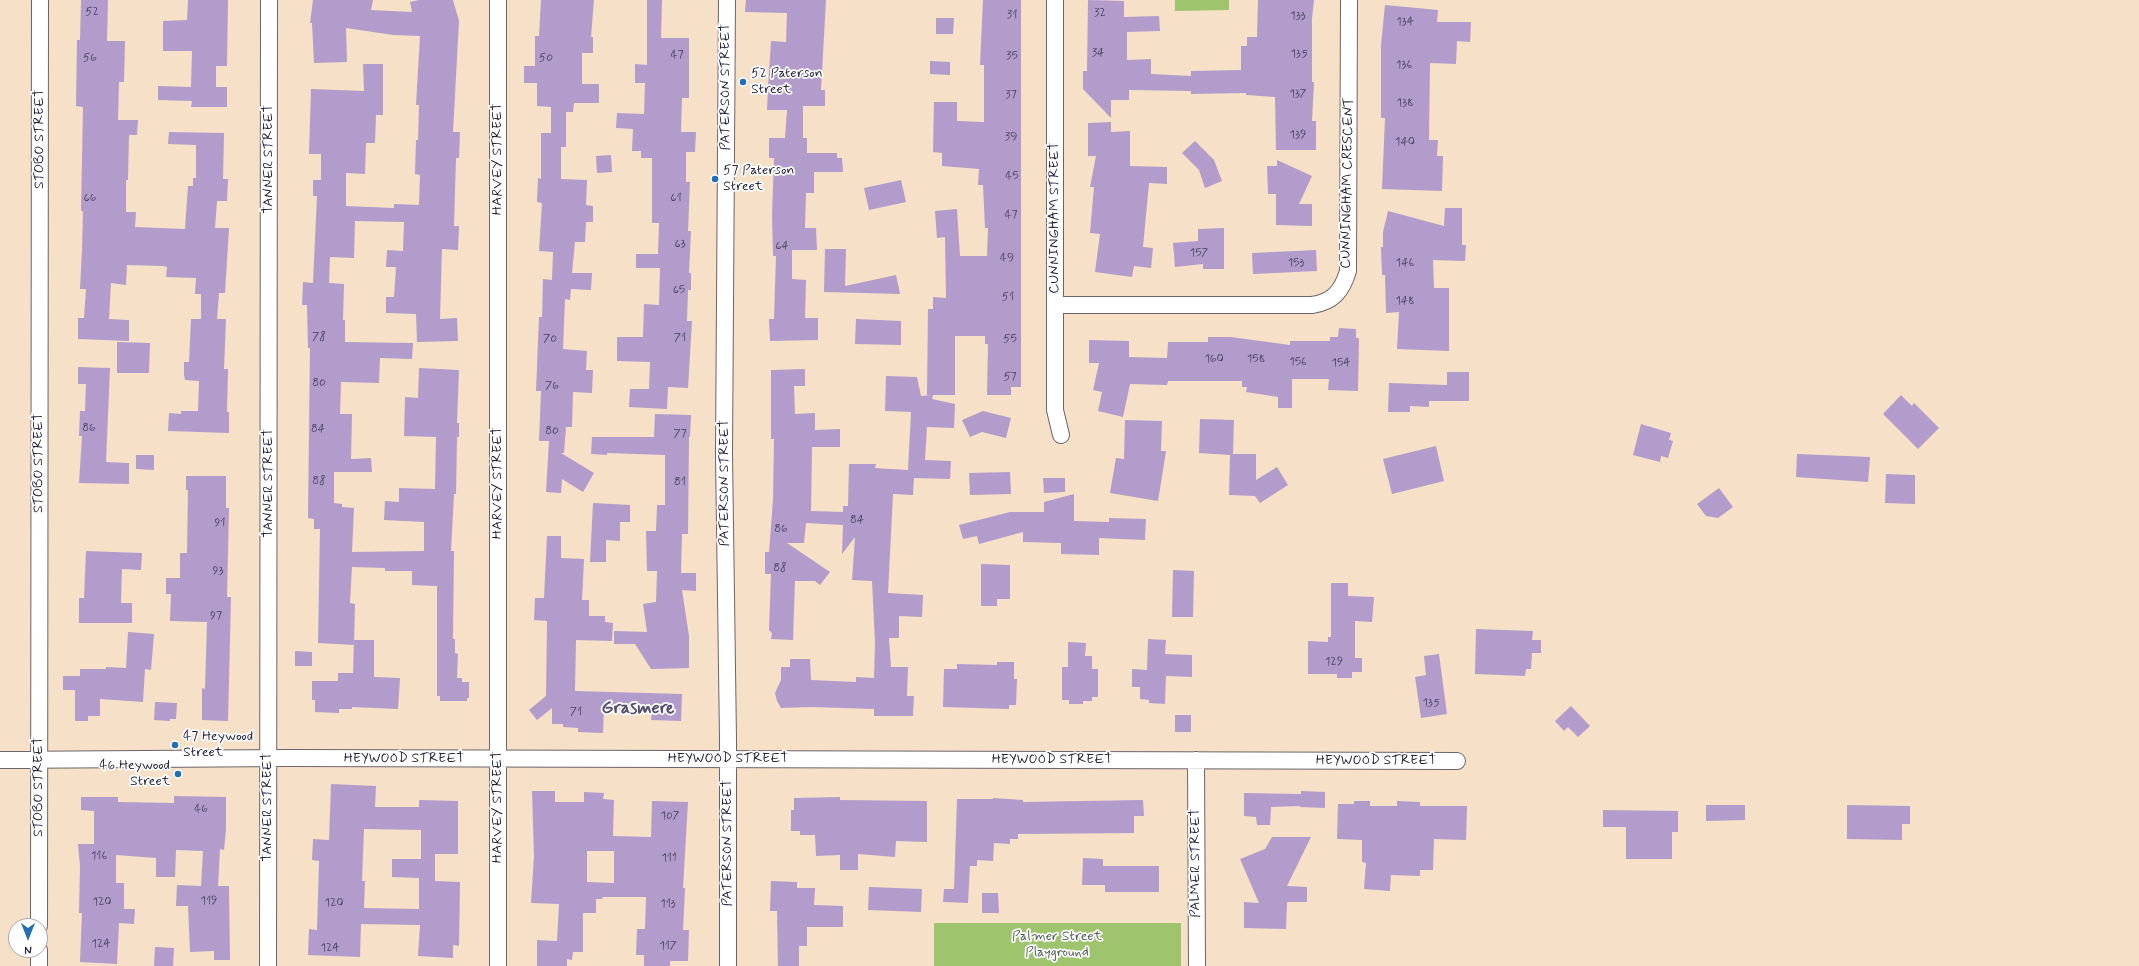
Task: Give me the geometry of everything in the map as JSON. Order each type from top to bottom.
[{"type":"street","name":"STOBO STREET","points":[[38,918],[40,0]]},
{"type":"street","name":"TANNER STREET","points":[[268,966],[269,0]]},
{"type":"street","name":"HARVEY STREET","points":[[498,0],[498,966]]},
{"type":"street","name":"PATERSON STREET","points":[[726,0],[724,454],[728,760],[728,966]]},
{"type":"street","name":"CUNNINGHAM STREET","points":[[1055,0],[1055,410],[1061,435]]},
{"type":"street","name":"CUNNINGHAM CRESCENT","points":[[1055,304],[1312,305],[1324,303],[1335,296],[1344,285],[1348,271],[1349,0]]},
{"type":"street","name":"HEYWOOD STREET","points":[[0,760],[269,758],[1457,761]]},
{"type":"street","name":"PALMER STREET","points":[[1196,760],[1197,966]]},
{"type":"green space","points":[[1175,0],[1229,0],[1229,10],[1175,11]]},
{"type":"green space","name":"Palmer Street Playground","points":[[934,923],[1181,923],[1181,966],[934,966]]},
{"type":"building","points":[[81,0],[108,0],[107,41],[125,41],[124,82],[119,82],[118,120],[138,120],[137,135],[129,135],[128,180],[126,180],[126,212],[136,212],[135,227],[185,229],[188,186],[193,186],[193,178],[196,178],[196,145],[168,144],[169,132],[224,133],[223,179],[228,179],[227,201],[217,201],[215,228],[229,228],[225,293],[219,293],[217,319],[226,319],[224,369],[228,369],[227,412],[229,412],[229,433],[168,431],[169,413],[181,414],[181,411],[198,411],[199,381],[185,380],[184,375],[184,362],[189,362],[191,319],[201,319],[201,294],[195,294],[196,278],[166,277],[167,267],[163,266],[127,265],[126,285],[111,283],[109,319],[129,320],[129,341],[78,339],[78,318],[84,318],[86,289],[80,289],[83,211],[81,211],[83,107],[76,106],[77,40],[80,40]]},
{"type":"building","points":[[188,0],[228,0],[227,66],[216,66],[216,87],[227,87],[227,107],[191,107],[192,101],[158,100],[158,86],[191,87],[192,51],[163,51],[163,21],[187,20]]},
{"type":"building","points":[[313,0],[373,0],[371,10],[412,12],[410,2],[419,0],[453,0],[459,21],[453,132],[460,132],[459,158],[456,158],[454,226],[459,226],[458,250],[442,249],[440,319],[457,318],[458,341],[417,342],[416,314],[386,313],[386,297],[394,297],[396,267],[386,267],[387,250],[403,251],[404,222],[355,221],[354,258],[330,257],[329,283],[344,284],[343,320],[345,320],[345,342],[413,343],[412,359],[380,358],[379,383],[341,382],[340,414],[352,414],[351,459],[371,458],[372,472],[334,472],[334,503],[342,504],[342,507],[354,508],[352,552],[424,551],[424,522],[384,520],[385,501],[399,502],[399,488],[435,489],[436,437],[404,436],[405,397],[418,398],[419,368],[459,370],[457,423],[459,423],[459,437],[457,437],[456,494],[454,494],[451,551],[454,551],[453,639],[455,639],[455,653],[458,654],[457,678],[462,678],[462,682],[469,682],[469,698],[467,698],[467,701],[440,701],[440,696],[437,696],[437,586],[412,585],[412,571],[385,571],[385,568],[352,567],[350,603],[355,604],[354,645],[318,643],[320,529],[314,529],[314,519],[308,518],[310,348],[308,348],[307,305],[302,305],[303,282],[313,283],[317,196],[313,196],[313,180],[321,180],[321,154],[309,154],[311,89],[364,91],[363,64],[383,64],[383,115],[376,115],[375,143],[366,143],[365,174],[346,173],[346,206],[394,208],[394,204],[419,205],[420,175],[415,174],[416,140],[418,140],[419,105],[416,105],[420,36],[393,35],[346,28],[347,62],[314,63],[312,23],[310,23]]},
{"type":"building","points":[[541,0],[594,0],[591,37],[593,37],[593,53],[582,53],[582,84],[599,84],[599,103],[574,103],[573,112],[566,112],[566,147],[561,147],[561,179],[587,180],[586,205],[593,206],[593,222],[586,222],[585,242],[575,242],[572,273],[592,273],[591,290],[571,289],[570,300],[565,299],[563,349],[587,351],[586,370],[593,370],[592,393],[573,392],[572,427],[566,427],[564,453],[561,453],[594,473],[583,492],[562,479],[561,493],[546,492],[549,441],[539,441],[541,391],[536,391],[539,317],[542,317],[543,279],[552,280],[553,252],[539,251],[542,203],[537,202],[538,178],[541,179],[541,133],[551,133],[551,107],[537,106],[537,83],[524,83],[524,66],[535,66],[535,36],[539,36]]},
{"type":"building","points":[[647,0],[662,0],[661,38],[689,38],[689,98],[682,98],[681,132],[696,132],[695,152],[686,152],[686,182],[690,182],[688,231],[691,231],[689,273],[691,273],[691,290],[688,290],[687,321],[692,321],[688,388],[668,387],[667,409],[629,407],[630,389],[649,389],[650,362],[617,361],[617,337],[643,337],[644,304],[659,305],[660,268],[636,268],[636,254],[658,254],[659,223],[652,223],[652,158],[641,158],[641,151],[632,151],[633,129],[616,128],[617,113],[644,114],[645,83],[635,83],[635,64],[647,65]]},
{"type":"building","points":[[746,0],[826,0],[821,90],[825,90],[825,106],[803,106],[803,138],[807,138],[807,153],[837,153],[837,158],[842,158],[843,172],[814,172],[814,193],[806,193],[805,228],[816,228],[817,250],[792,250],[792,279],[806,280],[805,318],[818,318],[818,340],[770,341],[769,319],[774,319],[776,256],[773,256],[772,215],[774,158],[769,158],[769,138],[785,138],[787,110],[767,110],[768,88],[771,41],[786,42],[787,13],[745,12]]},
{"type":"building","points":[[983,0],[1021,0],[1021,387],[1011,387],[1011,395],[987,395],[988,344],[985,344],[985,336],[955,336],[955,395],[933,395],[932,399],[955,404],[954,428],[927,427],[925,460],[951,461],[950,479],[914,478],[913,495],[893,494],[888,593],[923,595],[922,617],[899,616],[899,638],[889,638],[891,667],[908,667],[907,696],[914,696],[913,716],[874,716],[874,709],[811,707],[781,708],[775,693],[781,680],[781,667],[790,667],[790,659],[810,659],[811,680],[856,682],[856,677],[874,678],[875,643],[872,581],[852,580],[855,537],[842,554],[843,525],[806,523],[804,543],[787,543],[830,572],[820,585],[815,581],[795,581],[793,640],[771,639],[772,633],[769,630],[771,574],[765,574],[765,552],[769,552],[773,500],[774,439],[771,439],[771,370],[805,369],[805,386],[794,386],[795,414],[815,413],[815,430],[840,429],[840,447],[812,447],[811,511],[843,512],[843,506],[848,506],[849,464],[876,464],[875,468],[908,470],[911,412],[885,411],[886,376],[917,377],[921,396],[932,395],[927,395],[928,309],[933,309],[933,297],[946,298],[945,237],[937,238],[935,211],[957,209],[960,256],[987,256],[988,228],[985,228],[983,185],[978,185],[979,169],[942,166],[942,153],[933,152],[934,102],[957,102],[957,121],[984,122],[984,65],[980,65]]},
{"type":"building","points":[[1088,0],[1124,1],[1124,17],[1159,16],[1160,31],[1127,32],[1127,60],[1151,59],[1151,74],[1191,76],[1191,71],[1241,70],[1241,46],[1247,46],[1247,37],[1257,37],[1258,0],[1314,0],[1312,18],[1312,82],[1314,82],[1312,121],[1316,121],[1316,150],[1276,150],[1275,97],[1246,95],[1246,93],[1191,94],[1191,91],[1129,90],[1129,100],[1111,100],[1111,118],[1083,89],[1083,71],[1087,71]]},
{"type":"building","points":[[1385,5],[1438,10],[1437,22],[1471,22],[1470,42],[1457,41],[1456,64],[1430,63],[1429,140],[1438,140],[1437,156],[1443,156],[1442,191],[1382,189],[1385,118],[1381,118],[1381,45]]},
{"type":"building","points":[[936,18],[954,18],[953,34],[936,34]]},
{"type":"building","points":[[930,61],[950,62],[950,75],[930,74]]},
{"type":"building","points":[[1111,122],[1111,132],[1130,131],[1130,166],[1167,167],[1167,184],[1149,183],[1143,247],[1153,248],[1151,268],[1134,266],[1132,277],[1095,272],[1100,234],[1090,233],[1094,187],[1090,187],[1096,156],[1088,156],[1088,123]]},
{"type":"building","points":[[1195,141],[1214,160],[1222,181],[1205,188],[1199,170],[1182,153]]},
{"type":"building","points":[[611,155],[612,172],[597,173],[596,156]]},
{"type":"building","points":[[1277,160],[1312,176],[1299,204],[1312,204],[1312,226],[1276,225],[1276,194],[1268,194],[1267,166],[1277,166]]},
{"type":"building","points":[[901,180],[906,202],[869,210],[864,188]]},
{"type":"building","points":[[1445,208],[1462,208],[1462,245],[1466,245],[1465,261],[1433,260],[1434,288],[1449,288],[1449,351],[1397,349],[1399,312],[1386,313],[1385,275],[1382,275],[1381,247],[1383,247],[1383,232],[1388,211],[1444,226]]},
{"type":"building","points":[[1224,228],[1224,269],[1203,269],[1203,264],[1175,267],[1173,243],[1198,241],[1198,229]]},
{"type":"building","points":[[825,249],[846,249],[845,286],[896,275],[900,294],[824,292]]},
{"type":"building","points":[[1316,250],[1317,271],[1253,274],[1252,253]]},
{"type":"building","points":[[856,319],[901,321],[901,345],[855,344]]},
{"type":"building","points":[[1339,328],[1356,329],[1356,338],[1359,338],[1358,391],[1328,390],[1329,379],[1292,379],[1292,408],[1278,408],[1278,397],[1246,392],[1247,387],[1242,387],[1242,381],[1168,381],[1167,385],[1130,384],[1123,417],[1098,411],[1102,392],[1093,390],[1099,363],[1089,363],[1089,340],[1129,341],[1129,357],[1167,358],[1168,342],[1208,342],[1208,337],[1231,337],[1290,345],[1290,341],[1330,341],[1330,337],[1338,337]]},
{"type":"building","points":[[117,342],[150,343],[149,373],[117,373]]},
{"type":"building","points":[[78,367],[110,368],[106,462],[129,463],[129,484],[79,483],[82,436],[79,436],[80,411],[85,411],[86,384],[78,384]]},
{"type":"building","points":[[1447,372],[1469,372],[1469,401],[1429,401],[1429,407],[1410,406],[1410,412],[1388,412],[1389,383],[1447,385]]},
{"type":"building","points":[[1901,395],[1912,406],[1914,403],[1939,428],[1918,449],[1883,414]]},
{"type":"building","points":[[983,411],[1011,418],[1006,438],[982,432],[970,437],[962,420]]},
{"type":"building","points":[[655,414],[691,415],[689,437],[688,534],[682,534],[681,573],[696,573],[696,591],[682,590],[689,636],[689,668],[651,669],[635,644],[614,644],[614,631],[647,632],[643,604],[656,602],[657,571],[647,571],[646,531],[656,531],[657,505],[665,505],[665,455],[607,453],[607,455],[591,454],[592,437],[654,437]]},
{"type":"building","points":[[1200,419],[1234,420],[1233,454],[1256,454],[1256,480],[1277,467],[1288,485],[1260,503],[1255,496],[1229,495],[1230,455],[1199,453]]},
{"type":"building","points":[[1125,420],[1162,421],[1161,451],[1166,451],[1158,501],[1110,493],[1116,458],[1124,459]]},
{"type":"building","points":[[1641,424],[1671,433],[1669,440],[1673,441],[1668,458],[1661,456],[1660,462],[1633,455]]},
{"type":"building","points":[[1436,446],[1444,481],[1392,494],[1383,459]]},
{"type":"building","points":[[1797,454],[1870,457],[1868,482],[1796,477]]},
{"type":"building","points":[[136,455],[154,455],[154,470],[136,469]]},
{"type":"building","points":[[1010,472],[1011,494],[970,495],[969,473]]},
{"type":"building","points":[[1886,474],[1915,475],[1915,504],[1885,503]]},
{"type":"building","points":[[186,476],[226,476],[226,508],[229,508],[227,597],[231,597],[228,721],[202,720],[202,688],[205,689],[207,622],[170,621],[171,594],[166,594],[166,578],[180,578],[180,553],[187,553],[188,490],[186,490]]},
{"type":"building","points":[[1043,478],[1065,478],[1065,492],[1044,493]]},
{"type":"building","points":[[1719,488],[1733,507],[1718,518],[1706,516],[1697,504]]},
{"type":"building","points":[[1074,494],[1074,521],[1109,522],[1109,518],[1146,519],[1145,540],[1099,538],[1099,555],[1061,554],[1061,543],[1023,542],[1023,532],[979,544],[977,536],[963,539],[959,525],[1010,512],[1044,512],[1044,502]]},
{"type":"building","points":[[593,503],[630,505],[630,522],[620,522],[620,541],[606,540],[606,562],[590,562]]},
{"type":"building","points":[[547,536],[561,536],[561,558],[584,559],[582,600],[589,600],[589,616],[605,616],[605,622],[613,623],[612,641],[576,640],[575,691],[682,694],[681,721],[651,720],[652,710],[604,709],[603,733],[578,732],[578,728],[563,727],[563,724],[552,724],[552,708],[537,720],[529,710],[546,696],[547,621],[534,620],[535,598],[544,598]]},
{"type":"building","points":[[86,551],[142,553],[141,570],[122,569],[121,603],[132,603],[132,623],[79,623],[79,598],[84,598]]},
{"type":"building","points":[[981,564],[1010,565],[1010,599],[997,599],[997,606],[981,606]]},
{"type":"building","points":[[1173,570],[1194,571],[1193,617],[1172,617]]},
{"type":"building","points":[[1331,583],[1348,583],[1348,596],[1374,597],[1372,622],[1355,621],[1355,658],[1362,658],[1362,672],[1352,672],[1352,678],[1337,678],[1337,674],[1308,674],[1308,641],[1328,642],[1328,637],[1331,637]]},
{"type":"building","points":[[1476,629],[1533,631],[1532,640],[1541,640],[1541,653],[1532,653],[1531,669],[1526,669],[1525,676],[1475,674]]},
{"type":"building","points":[[128,632],[154,634],[151,670],[145,669],[143,702],[100,699],[100,716],[88,716],[88,721],[75,721],[75,690],[63,690],[63,676],[80,676],[80,669],[106,669],[106,667],[126,668]]},
{"type":"building","points":[[1148,639],[1166,640],[1165,654],[1192,655],[1192,677],[1166,676],[1165,704],[1149,703],[1149,700],[1140,699],[1140,687],[1132,687],[1132,669],[1147,670]]},
{"type":"building","points":[[354,640],[374,640],[374,677],[400,678],[398,709],[352,707],[352,709],[339,709],[339,713],[315,712],[315,700],[312,700],[312,681],[338,681],[338,673],[353,673]]},
{"type":"building","points":[[1068,642],[1086,643],[1085,656],[1092,656],[1092,669],[1098,669],[1098,697],[1092,697],[1092,701],[1083,701],[1083,704],[1069,704],[1069,700],[1062,700],[1062,667],[1068,667]]},
{"type":"building","points":[[295,651],[312,652],[312,666],[295,666]]},
{"type":"building","points":[[1439,654],[1447,714],[1421,718],[1415,677],[1426,675],[1424,656]]},
{"type":"building","points":[[997,662],[1014,662],[1014,679],[1017,679],[1016,705],[1009,705],[1009,709],[943,707],[944,669],[957,669],[957,664],[997,665]]},
{"type":"building","points":[[155,702],[177,703],[176,719],[170,719],[170,721],[154,720]]},
{"type":"building","points":[[1571,706],[1590,726],[1578,737],[1568,727],[1564,731],[1555,721]]},
{"type":"building","points":[[1175,715],[1191,715],[1191,732],[1175,732]]},
{"type":"building","points":[[331,784],[376,786],[375,807],[419,807],[419,800],[458,801],[458,854],[435,854],[435,881],[460,882],[459,946],[453,945],[453,958],[418,956],[420,925],[361,924],[360,957],[308,955],[309,929],[317,930],[319,861],[312,860],[313,839],[329,840]],"holes":[[[364,829],[421,830],[421,859],[392,859],[392,877],[419,878],[419,909],[364,908],[365,881],[362,881]]]},
{"type":"building","points":[[532,791],[555,791],[555,802],[584,802],[584,792],[604,793],[603,799],[614,800],[613,836],[651,837],[652,801],[688,802],[683,888],[685,888],[683,930],[689,930],[688,961],[670,961],[670,966],[644,966],[644,955],[636,955],[637,929],[645,929],[646,897],[603,897],[602,899],[596,899],[596,913],[583,913],[583,952],[573,952],[572,960],[567,959],[567,966],[537,966],[537,940],[557,941],[559,904],[531,903],[534,856]],"holes":[[[587,851],[614,851],[614,883],[587,882]]]},
{"type":"building","points":[[1301,791],[1325,792],[1325,808],[1300,806],[1271,807],[1270,825],[1257,825],[1256,817],[1244,816],[1244,793],[1301,794]]},
{"type":"building","points":[[174,796],[226,797],[226,830],[224,850],[220,849],[218,886],[229,886],[230,960],[214,960],[214,951],[190,952],[188,906],[176,906],[177,885],[201,886],[203,851],[176,850],[175,877],[156,877],[156,858],[116,855],[116,883],[124,883],[124,909],[135,909],[134,924],[119,923],[117,964],[80,962],[82,913],[79,913],[80,866],[78,844],[94,844],[94,811],[81,810],[81,797],[118,797],[118,802],[174,803]]},
{"type":"building","points":[[840,797],[840,800],[927,801],[927,842],[896,841],[895,857],[858,854],[858,870],[840,870],[840,855],[816,856],[815,835],[800,835],[800,831],[791,831],[791,810],[794,810],[794,798]]},
{"type":"building","points":[[993,798],[1023,800],[1023,802],[1143,800],[1144,816],[1134,816],[1134,833],[1018,834],[1018,839],[1010,839],[1010,844],[994,843],[993,861],[977,860],[977,866],[970,866],[968,903],[943,902],[944,889],[954,889],[957,799]]},
{"type":"building","points":[[1354,801],[1370,801],[1370,806],[1397,806],[1397,801],[1420,802],[1420,806],[1467,806],[1466,840],[1434,839],[1433,870],[1420,870],[1420,876],[1391,875],[1390,891],[1364,889],[1366,863],[1362,862],[1362,840],[1337,839],[1338,804],[1354,804]]},
{"type":"building","points":[[1706,805],[1745,805],[1745,820],[1706,821]]},
{"type":"building","points":[[1847,805],[1910,806],[1910,824],[1902,824],[1902,840],[1847,839]]},
{"type":"building","points":[[1603,810],[1678,811],[1678,832],[1672,832],[1672,859],[1626,859],[1626,827],[1603,827]]},
{"type":"building","points":[[1272,837],[1311,837],[1287,886],[1307,887],[1307,902],[1287,902],[1286,929],[1244,928],[1244,902],[1259,903],[1240,859],[1265,849]]},
{"type":"building","points":[[1083,858],[1103,859],[1103,866],[1159,866],[1159,892],[1105,892],[1105,885],[1082,885]]},
{"type":"building","points":[[771,881],[797,882],[797,888],[815,888],[814,905],[843,906],[843,927],[807,927],[807,946],[799,946],[799,966],[778,966],[777,911],[770,911]]},
{"type":"building","points":[[869,887],[922,889],[921,912],[868,910]]},
{"type":"building","points":[[982,893],[998,893],[999,913],[982,913]]},
{"type":"building","points":[[155,947],[174,948],[173,966],[154,966]]},
{"type":"place","name":"52 Paterson Street","points":[[743,82]]},
{"type":"place","name":"57 Paterson Street","points":[[715,179]]},
{"type":"place","name":"47 Heywood Street","points":[[175,745]]},
{"type":"place","name":"46 Heywood Street","points":[[178,774]]},
{"type":"district","name":"Grasmere","points":[[638,709]]}]
